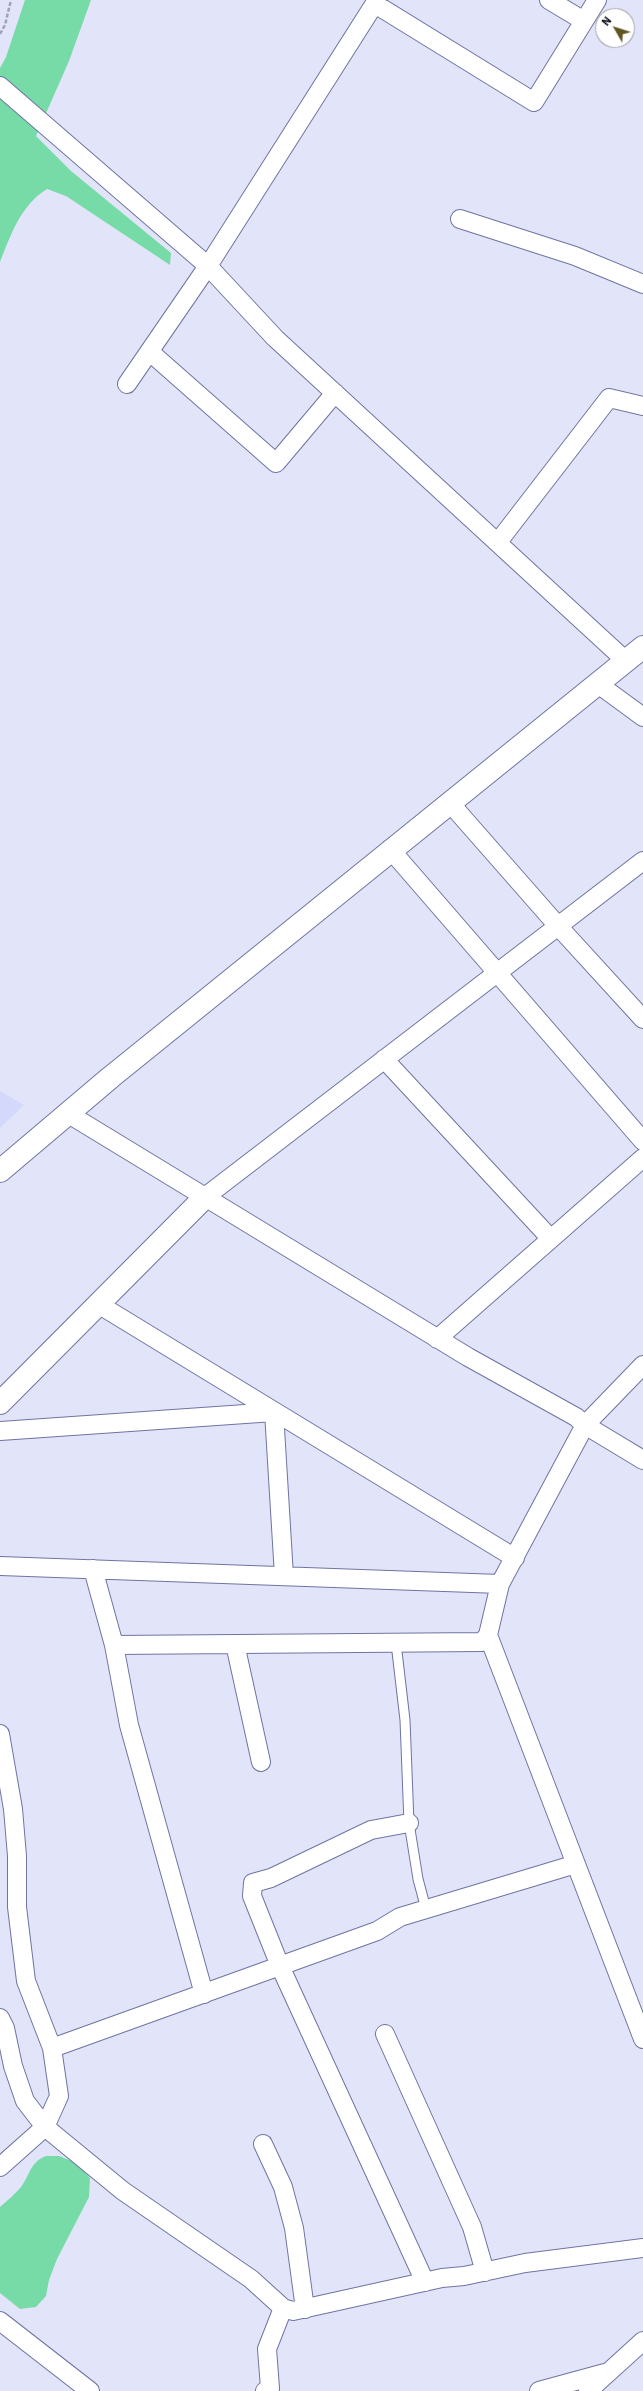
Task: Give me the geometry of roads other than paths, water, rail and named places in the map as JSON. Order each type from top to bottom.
[{"type":"main road","points":[[0,1171],[67,1113],[390,849],[450,803],[643,646]]},
{"type":"main road","points":[[0,1403],[205,1197]]},
{"type":"street","points":[[550,0],[584,21]]},
{"type":"street","points":[[127,384],[208,266],[376,2],[534,102],[597,0]]},
{"type":"street","points":[[0,86],[208,266],[275,338],[626,661]]},
{"type":"street","points":[[460,219],[575,256],[643,284]]},
{"type":"street","points":[[150,352],[276,463],[335,393]]},
{"type":"street","points":[[498,542],[609,398],[643,406]]},
{"type":"street","points":[[598,684],[643,717]]},
{"type":"street","points":[[450,803],[558,926],[643,1019]]},
{"type":"street","points":[[390,849],[643,1141]]},
{"type":"street","points":[[205,1197],[496,972],[643,861]]},
{"type":"street","points":[[384,1059],[551,1239]]},
{"type":"street","points":[[67,1113],[437,1339],[576,1417],[585,1425],[643,1460]]},
{"type":"street","points":[[437,1339],[643,1158]]},
{"type":"street","points":[[98,1304],[515,1558]]},
{"type":"street","points":[[114,1645],[482,1642],[488,1636],[500,1584],[585,1425],[643,1365]]},
{"type":"street","points":[[0,1431],[274,1412]]},
{"type":"street","points":[[274,1412],[284,1576]]},
{"type":"street","points":[[0,1566],[500,1584]]},
{"type":"street","points":[[92,1569],[114,1645],[129,1725],[204,1994]]},
{"type":"street","points":[[488,1636],[643,2039]]},
{"type":"street","points":[[236,1644],[261,1762]]},
{"type":"street","points":[[0,1734],[13,1809],[17,1856],[17,1907],[26,1981],[52,2048],[59,2096],[45,2126],[0,2167]]},
{"type":"street","points":[[409,1823],[371,1830],[271,1878],[253,1883],[252,1896],[280,1966],[425,2282]]},
{"type":"street","points":[[52,2048],[377,1931],[400,1917],[576,1864]]},
{"type":"street","points":[[0,2018],[5,2028],[14,2066],[26,2101],[45,2126],[123,2191],[251,2279],[282,2308],[293,2311],[425,2282],[485,2272],[525,2263],[643,2248]]},
{"type":"street","points":[[385,2034],[472,2227],[485,2272]]},
{"type":"street","points":[[263,2144],[283,2187],[294,2228],[305,2309]]},
{"type":"street","points":[[265,2391],[270,2388],[267,2349],[282,2308]]},
{"type":"street","points":[[0,2321],[90,2391]]},
{"type":"street","points":[[588,2391],[643,2341]]},
{"type":"street","points":[[538,2391],[610,2372]]},
{"type":"lane","points":[[396,1643],[405,1720],[409,1823],[418,1879],[426,1909]]}]
